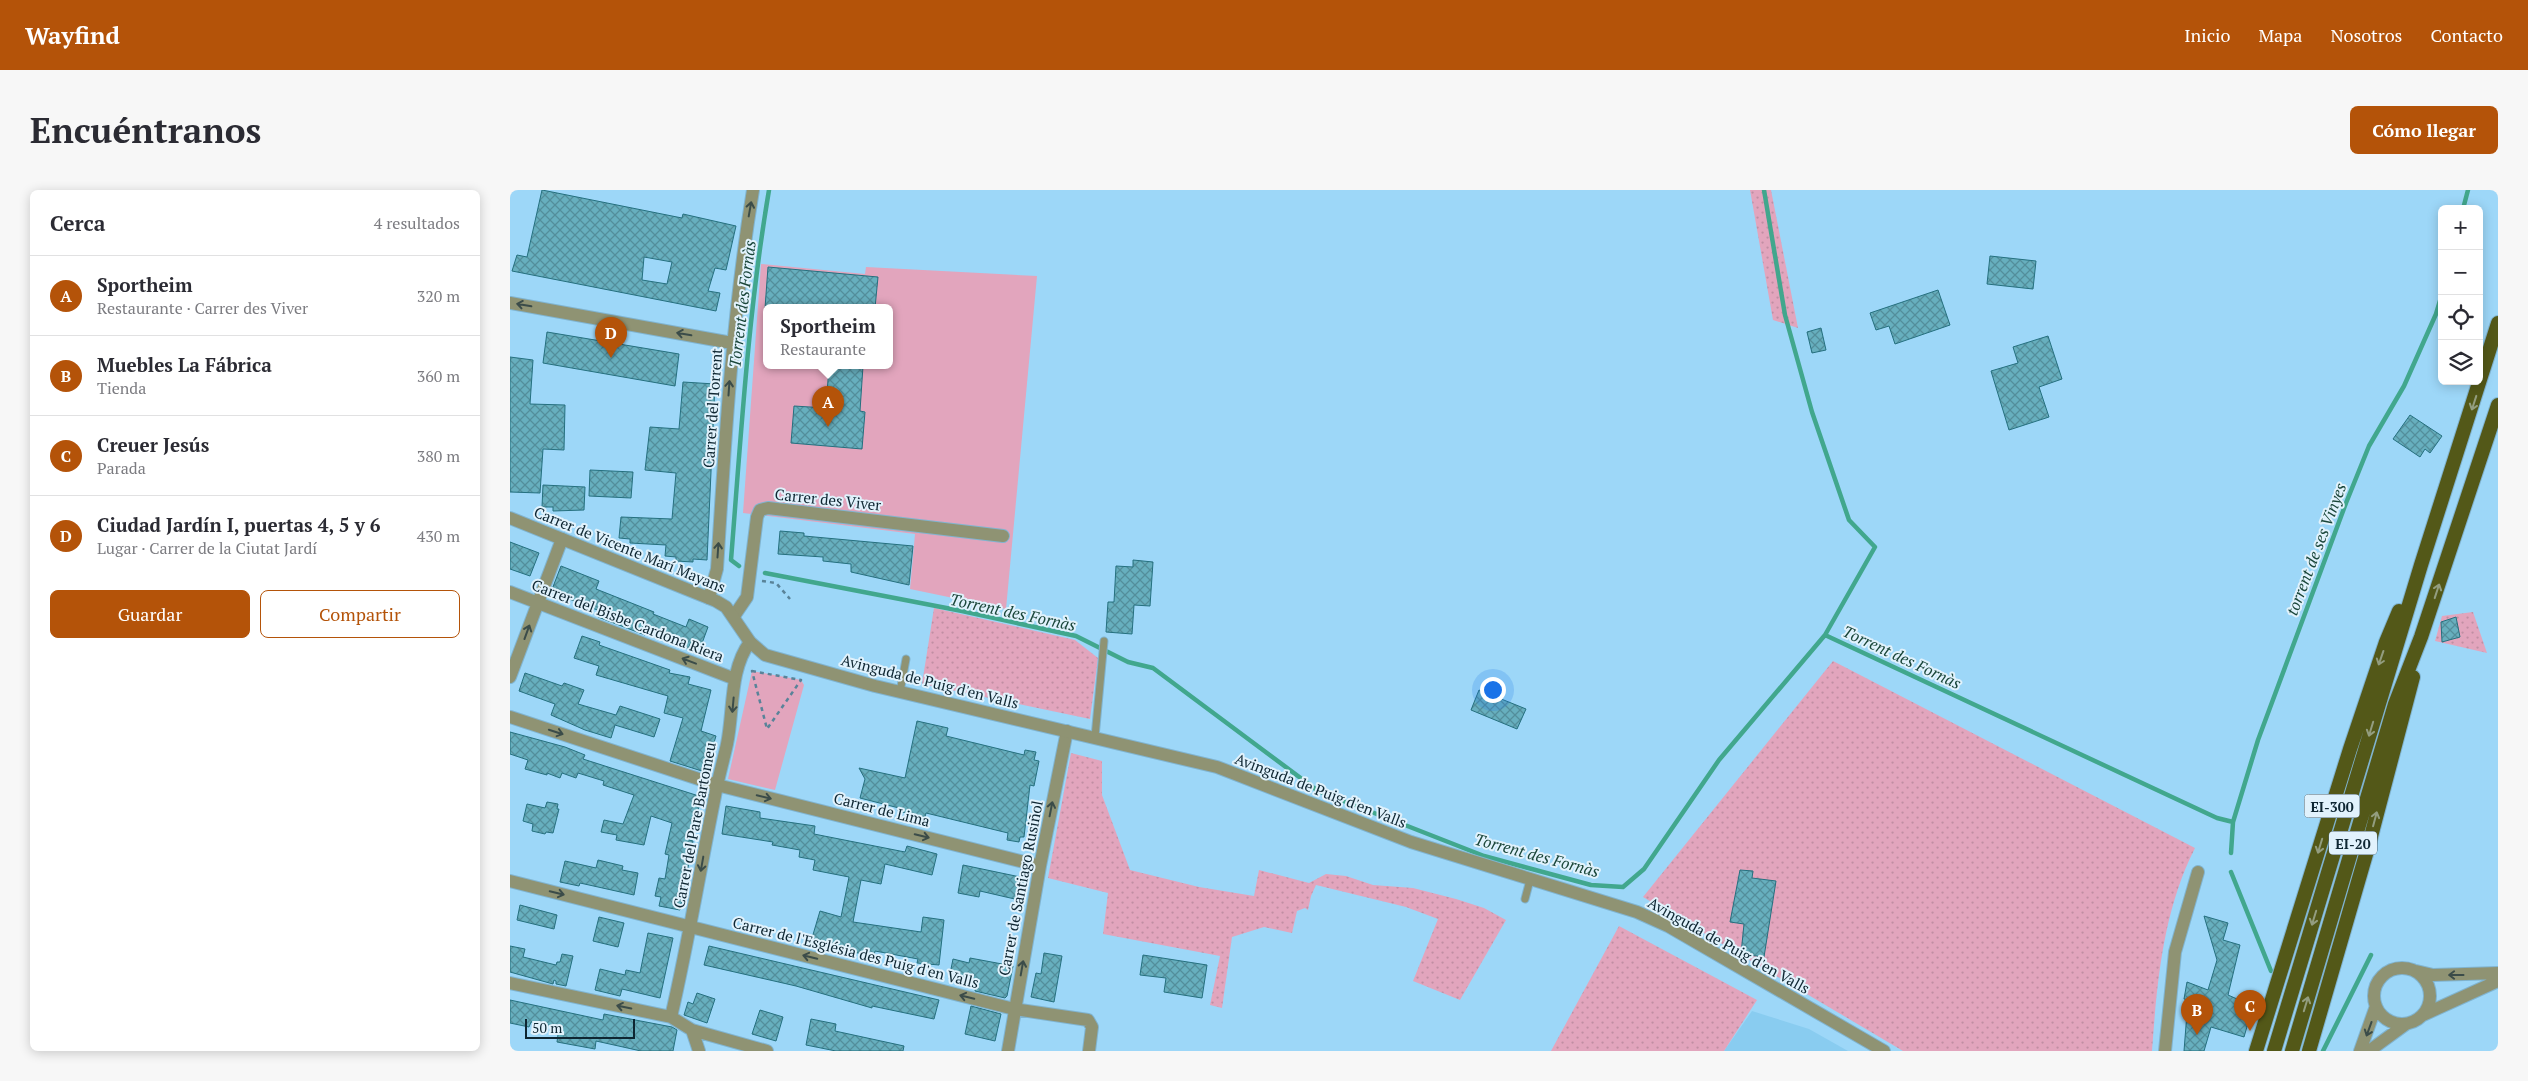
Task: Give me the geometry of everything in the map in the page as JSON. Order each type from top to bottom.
[{"type":"highway","name":"EI-300","points":[[2256,1051],[2350,748],[2386,642],[2421,566],[2498,323]]},
{"type":"highway","name":"EI-300","points":[[2309,1051],[2369,844],[2409,694],[2421,637],[2498,405]]},
{"type":"highway","name":"EI-20","points":[[2274,1051],[2421,566]]},
{"type":"highway","name":"EI-20","points":[[2292,1051],[2395,704],[2421,637]]},
{"type":"street","name":"Carrer del Torrent","points":[[709,598],[717,569],[732,343],[743,250],[754,190]]},
{"type":"street","points":[[510,303],[732,343]]},
{"type":"street","name":"Carrer des Viver","points":[[734,616],[747,597],[757,517],[760,510],[768,508],[1003,536]]},
{"type":"street","name":"Carrer de Vicente Marí Mayans","points":[[510,518],[709,598],[726,607],[734,616]]},
{"type":"street","points":[[510,678],[562,539]]},
{"type":"street","name":"Carrer del Bisbe Cardona Riera","points":[[510,592],[735,679]]},
{"type":"street","name":"Avinguda de Puig d'en Valls","points":[[734,616],[750,642],[765,655],[780,660],[900,692],[1095,737],[1217,768],[1411,842],[1530,880],[1611,903],[1668,926],[1884,1051]]},
{"type":"street","name":"Carrer del Pare Bartomeu","points":[[671,1017],[730,726],[735,679],[741,654],[750,642]]},
{"type":"street","name":"Carrer de Lima","points":[[510,717],[717,785],[1040,866]]},
{"type":"street","name":"Carrer de Santiago Rusiñol","points":[[1008,1051],[1014,1009],[1066,731]]},
{"type":"street","points":[[2165,1051],[2174,952],[2198,872]]},
{"type":"street","name":"Carrer de l'Església des Puig d'en Valls","points":[[510,880],[1014,1009],[1088,1020],[1092,1027],[1089,1051]]},
{"type":"street","points":[[2360,1051],[2376,1006],[2374,990],[2383,975],[2398,968],[2433,975],[2498,973]]},
{"type":"street","points":[[2415,970],[2426,980],[2429,987],[2430,1002],[2423,1015]]},
{"type":"street","points":[[2369,1051],[2406,1024],[2498,981]]},
{"type":"street","points":[[510,984],[671,1017],[692,1030],[767,1051]]},
{"type":"street","points":[[2376,1006],[2385,1018],[2391,1022],[2406,1024]]},
{"type":"street","points":[[692,1030],[700,1051]]},
{"type":"lane","points":[[1095,737],[1104,641]]},
{"type":"lane","points":[[900,692],[906,659]]},
{"type":"lane","points":[[1525,899],[1530,880]]},
{"type":"path","points":[[763,581],[776,583],[790,599]]},
{"type":"path","points":[[752,671],[801,680],[795,688],[767,729],[752,671]]},
{"type":"shaded area","points":[[1750,190],[1771,190],[1798,328],[1773,320]]},
{"type":"shaded area","points":[[761,264],[865,274],[866,267],[1037,276],[1006,609],[910,589],[915,534],[743,513]]},
{"type":"shaded area","points":[[934,608],[1075,640],[1098,658],[1090,719],[922,684]]},
{"type":"shaded area","points":[[2473,612],[2487,653],[2435,641],[2442,616]]},
{"type":"shaded area","points":[[1833,661],[2195,848],[2175,897],[2163,947],[2152,1051],[1903,1051],[1643,897]]},
{"type":"shaded area","points":[[752,671],[801,680],[804,685],[775,790],[728,779]]},
{"type":"shaded area","points":[[1071,753],[1102,761],[1102,795],[1130,870],[1199,887],[1254,896],[1259,870],[1309,883],[1326,874],[1346,876],[1373,885],[1413,888],[1456,899],[1484,908],[1506,920],[1460,1000],[1413,981],[1438,919],[1406,907],[1316,885],[1308,910],[1305,908],[1297,911],[1292,933],[1264,927],[1232,937],[1222,1008],[1210,1005],[1220,956],[1103,934],[1108,893],[1048,878]]},
{"type":"shaded area","points":[[1619,926],[1757,1000],[1724,1051],[1551,1051]]},
{"type":"shaded area","points":[[1752,1011],[1809,1029],[1848,1051],[1724,1051]]},
{"type":"building","points":[[542,190],[682,218],[683,214],[736,226],[726,270],[715,268],[708,291],[720,293],[716,311],[512,271],[517,255],[527,257]],"holes":[[[644,257],[672,262],[667,284],[642,280]]]},
{"type":"building","points":[[1990,256],[2036,261],[2033,289],[1987,284]]},
{"type":"building","points":[[768,267],[878,277],[875,304],[765,304]]},
{"type":"building","points":[[1938,290],[1950,325],[1895,344],[1889,326],[1876,330],[1870,313]]},
{"type":"building","points":[[1821,328],[1826,350],[1812,353],[1807,332]]},
{"type":"building","points":[[547,332],[679,354],[675,386],[543,363]]},
{"type":"building","points":[[2048,336],[2062,379],[2039,387],[2049,417],[2009,430],[1991,371],[2018,363],[2013,347]]},
{"type":"building","points":[[510,357],[533,360],[530,404],[565,405],[564,450],[543,449],[540,493],[510,492]]},
{"type":"building","points":[[829,369],[863,369],[860,411],[865,412],[862,449],[791,443],[794,406],[826,408]]},
{"type":"building","points":[[683,382],[715,384],[707,560],[693,559],[693,562],[676,561],[676,557],[665,556],[666,545],[630,543],[630,539],[619,538],[621,517],[672,519],[676,473],[645,470],[650,427],[679,429]]},
{"type":"building","points":[[2410,415],[2442,436],[2430,453],[2425,449],[2420,457],[2393,439]]},
{"type":"building","points":[[590,470],[633,472],[631,498],[589,496]]},
{"type":"building","points":[[543,485],[585,487],[584,510],[553,511],[553,507],[542,507]]},
{"type":"building","points":[[780,531],[804,533],[804,536],[913,546],[909,585],[851,572],[851,564],[823,561],[823,557],[778,554]]},
{"type":"building","points":[[510,542],[539,553],[530,576],[510,569]]},
{"type":"building","points":[[1133,560],[1153,562],[1150,606],[1134,605],[1132,634],[1106,632],[1108,602],[1114,602],[1116,566],[1133,567]]},
{"type":"building","points":[[561,566],[599,581],[596,589],[654,612],[653,614],[686,627],[689,619],[708,627],[701,646],[691,642],[688,649],[645,633],[645,635],[598,617],[600,611],[551,592]]},
{"type":"building","points":[[2456,617],[2460,637],[2442,642],[2441,622]]},
{"type":"building","points":[[582,636],[600,642],[599,645],[670,670],[669,673],[690,677],[688,684],[711,690],[701,731],[716,736],[705,772],[670,761],[683,718],[664,713],[668,696],[596,675],[599,666],[574,658]]},
{"type":"building","points":[[525,673],[562,686],[564,683],[584,690],[578,704],[616,715],[620,706],[660,719],[654,737],[615,725],[611,738],[585,730],[551,715],[555,704],[519,691]]},
{"type":"building","points":[[1479,690],[1526,709],[1517,729],[1471,710]]},
{"type":"building","points":[[917,721],[948,728],[946,736],[1024,755],[1025,750],[1036,752],[1034,760],[1039,761],[1034,786],[1030,785],[1024,837],[1020,837],[1019,842],[1007,840],[1008,833],[926,813],[925,817],[898,811],[899,808],[860,798],[865,779],[859,768],[905,778]]},
{"type":"building","points":[[510,732],[565,747],[585,755],[583,759],[702,797],[689,840],[693,841],[680,910],[659,906],[661,897],[655,896],[659,878],[665,879],[669,855],[665,854],[672,823],[651,816],[644,845],[616,840],[617,835],[601,832],[604,820],[623,824],[634,795],[603,785],[604,781],[578,773],[576,778],[562,773],[560,778],[547,773],[547,775],[525,769],[528,760],[510,754]]},
{"type":"building","points":[[547,802],[558,804],[557,809],[559,809],[553,833],[546,832],[545,834],[532,831],[533,824],[523,821],[527,804],[545,808]]},
{"type":"building","points":[[726,806],[760,812],[760,818],[815,826],[814,834],[905,852],[907,846],[937,854],[932,875],[885,864],[881,884],[861,880],[853,922],[921,932],[923,917],[944,920],[939,965],[917,963],[918,959],[875,951],[874,956],[847,951],[848,948],[812,938],[820,911],[841,917],[849,877],[813,870],[815,860],[799,857],[800,850],[772,845],[773,842],[722,834]]},
{"type":"building","points":[[598,860],[623,866],[622,870],[638,873],[634,895],[580,883],[579,886],[560,882],[565,861],[596,868]]},
{"type":"building","points":[[963,865],[1025,878],[1019,900],[980,891],[979,897],[958,893]]},
{"type":"building","points":[[1740,870],[1753,871],[1752,878],[1776,881],[1764,957],[1741,954],[1744,924],[1730,922]]},
{"type":"building","points":[[520,905],[557,915],[554,929],[517,920]]},
{"type":"building","points":[[2204,916],[2228,923],[2223,940],[2240,945],[2228,995],[2253,1006],[2244,1037],[2211,1027],[2204,1051],[2184,1051],[2188,1000],[2184,999],[2187,982],[2208,990],[2217,960]]},
{"type":"building","points":[[599,917],[624,923],[618,947],[593,941]]},
{"type":"building","points":[[648,933],[673,938],[660,998],[622,989],[620,996],[595,990],[600,969],[625,975],[626,970],[640,973]]},
{"type":"building","points":[[510,946],[525,949],[523,957],[556,965],[557,962],[560,962],[562,954],[573,956],[566,986],[556,984],[554,980],[553,984],[510,972]]},
{"type":"building","points":[[709,946],[939,1000],[934,1019],[872,1006],[872,1008],[796,986],[704,965]]},
{"type":"building","points":[[1044,953],[1062,956],[1054,1002],[1031,997],[1036,973],[1041,974]]},
{"type":"building","points":[[1143,955],[1207,965],[1202,998],[1164,992],[1166,978],[1140,975]]},
{"type":"building","points":[[970,958],[1013,966],[1005,998],[975,991],[976,985],[949,979],[953,959],[969,963]]},
{"type":"building","points":[[697,993],[715,999],[707,1023],[684,1015],[688,1002],[693,1004]]},
{"type":"building","points":[[510,1000],[603,1020],[604,1014],[672,1027],[677,1030],[673,1051],[641,1051],[596,1041],[595,1049],[557,1042],[559,1027],[531,1022],[529,1027],[510,1023]]},
{"type":"building","points":[[971,1006],[1001,1014],[995,1041],[965,1034]]},
{"type":"building","points":[[760,1010],[783,1017],[776,1041],[752,1034]]},
{"type":"building","points":[[811,1019],[836,1024],[835,1031],[904,1046],[903,1051],[836,1051],[806,1045]]},
{"type":"waterway","name":"Torrent des Fornàs","points":[[739,566],[731,560],[742,421],[750,328],[769,190]]},
{"type":"waterway","points":[[1764,190],[1785,315],[1812,412],[1849,520],[1875,547],[1825,635]]},
{"type":"waterway","name":"torrent de ses Vinyes","points":[[2464,205],[2468,190]]},
{"type":"waterway","name":"torrent de ses Vinyes","points":[[2231,853],[2233,822],[2258,740],[2346,503],[2369,446],[2404,386],[2436,314],[2442,295]]},
{"type":"waterway","name":"Torrent des Fornàs","points":[[765,573],[962,611],[1076,636],[1128,662],[1153,668],[1318,791],[1484,856],[1591,885],[1623,887],[1644,869],[1719,760],[1825,635],[2217,818],[2233,822]]},
{"type":"waterway","points":[[2231,872],[2271,971]]},
{"type":"waterway","points":[[2323,1051],[2371,955]]},
{"type":"place","name":"Ciudad Jardín I, puertas 4, 5 y 6","points":[[611,358]]},
{"type":"place","name":"Sportheim","points":[[828,427]]},
{"type":"place","name":"Creuer Jesús","points":[[2250,1031]]},
{"type":"place","name":"Muebles La Fábrica","points":[[2197,1035]]}]
